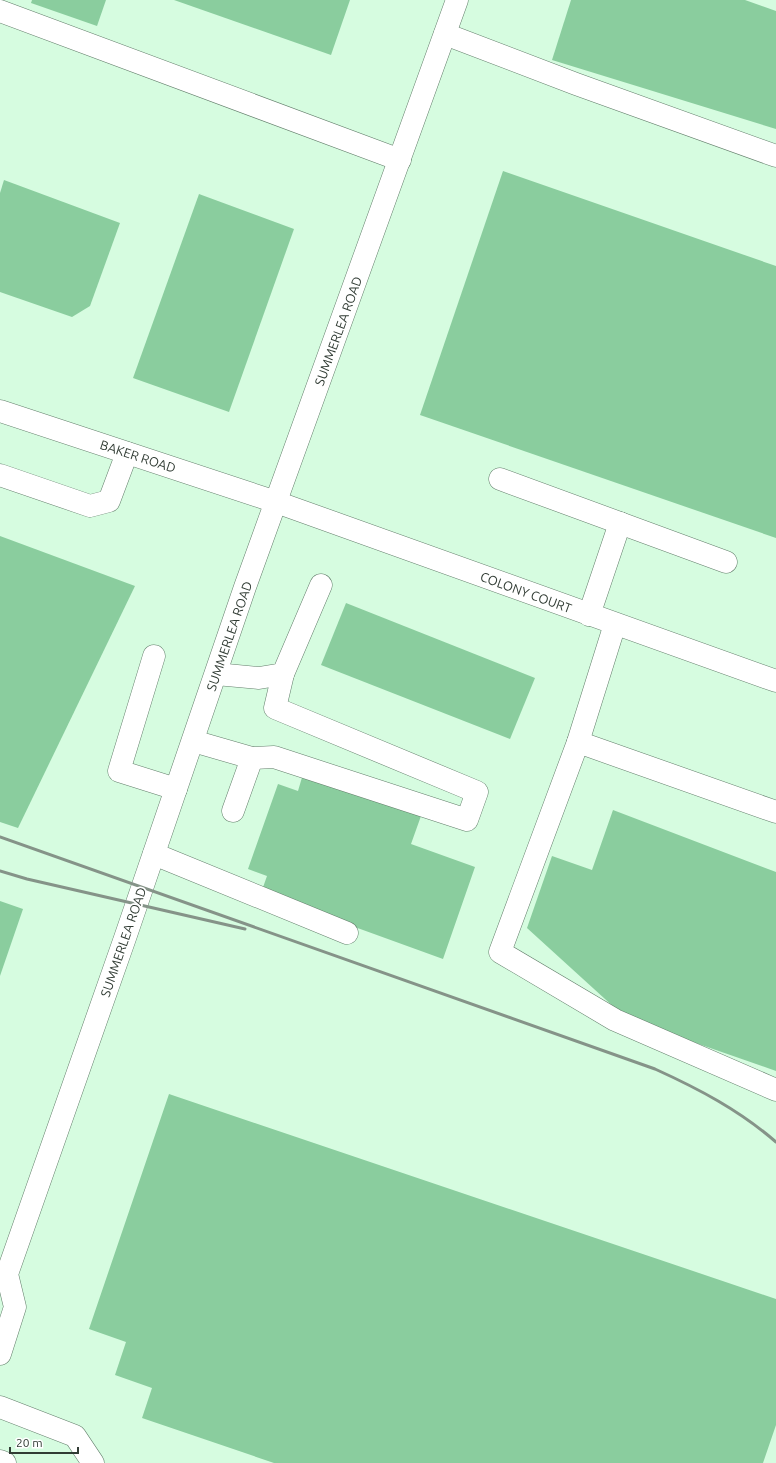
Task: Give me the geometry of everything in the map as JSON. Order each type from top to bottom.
[{"type":"street","name":"SUMMERLEA ROAD","points":[[0,1354],[15,1307],[3,1275],[154,854],[276,502],[457,0]]},
{"type":"street","points":[[0,11],[400,160]]},
{"type":"street","points":[[445,34],[576,84],[776,156]]},
{"type":"street","name":"BAKER ROAD","points":[[0,411],[276,502]]},
{"type":"street","points":[[0,475],[90,506],[109,501],[127,453]]},
{"type":"street","points":[[500,479],[726,562]]},
{"type":"street","name":"COLONY COURT","points":[[276,502],[588,615],[776,681]]},
{"type":"street","points":[[588,615],[620,523]]},
{"type":"street","points":[[193,741],[252,758],[274,757],[467,820],[477,792],[275,708],[283,674],[321,584]]},
{"type":"street","points":[[615,624],[578,742],[500,952],[615,1020],[776,1090]]},
{"type":"street","points":[[154,656],[119,771],[176,789]]},
{"type":"street","points":[[216,674],[259,678],[283,674]]},
{"type":"street","points":[[578,742],[776,812]]},
{"type":"street","points":[[233,811],[252,758]]},
{"type":"street","points":[[154,854],[347,933]]},
{"type":"street","points":[[0,1407],[75,1436],[93,1463]]},
{"type":"street","points":[[0,1461],[5,1463]]},
{"type":"shaded area","points":[[0,0],[776,0],[776,1463],[0,1463]]},
{"type":"building","points":[[32,0],[106,0],[97,26],[31,3]]},
{"type":"building","points":[[174,0],[350,0],[331,55]]},
{"type":"building","points":[[571,0],[745,0],[776,11],[776,129],[552,60]]},
{"type":"building","points":[[503,171],[776,266],[776,538],[420,415]]},
{"type":"building","points":[[4,180],[120,223],[90,306],[72,317],[0,292],[0,193]]},
{"type":"building","points":[[199,194],[294,229],[229,412],[133,378]]},
{"type":"building","points":[[0,536],[135,586],[18,828],[0,822]]},
{"type":"building","points":[[346,603],[535,678],[510,739],[321,665]]},
{"type":"building","points":[[303,774],[421,816],[411,844],[475,867],[443,959],[261,893],[267,876],[248,869],[278,784],[298,791]]},
{"type":"building","points":[[613,810],[776,872],[776,1071],[627,1019],[527,928],[552,856],[592,870]]},
{"type":"building","points":[[0,901],[23,909],[0,976]]},
{"type":"building","points":[[169,1094],[776,1299],[776,1425],[763,1463],[274,1463],[142,1418],[152,1388],[115,1375],[126,1342],[89,1329]]},
{"type":"railway","points":[[0,837],[655,1069],[687,1084],[733,1110],[762,1130],[776,1142]]},
{"type":"railway","points":[[0,871],[27,879],[245,929]]}]
